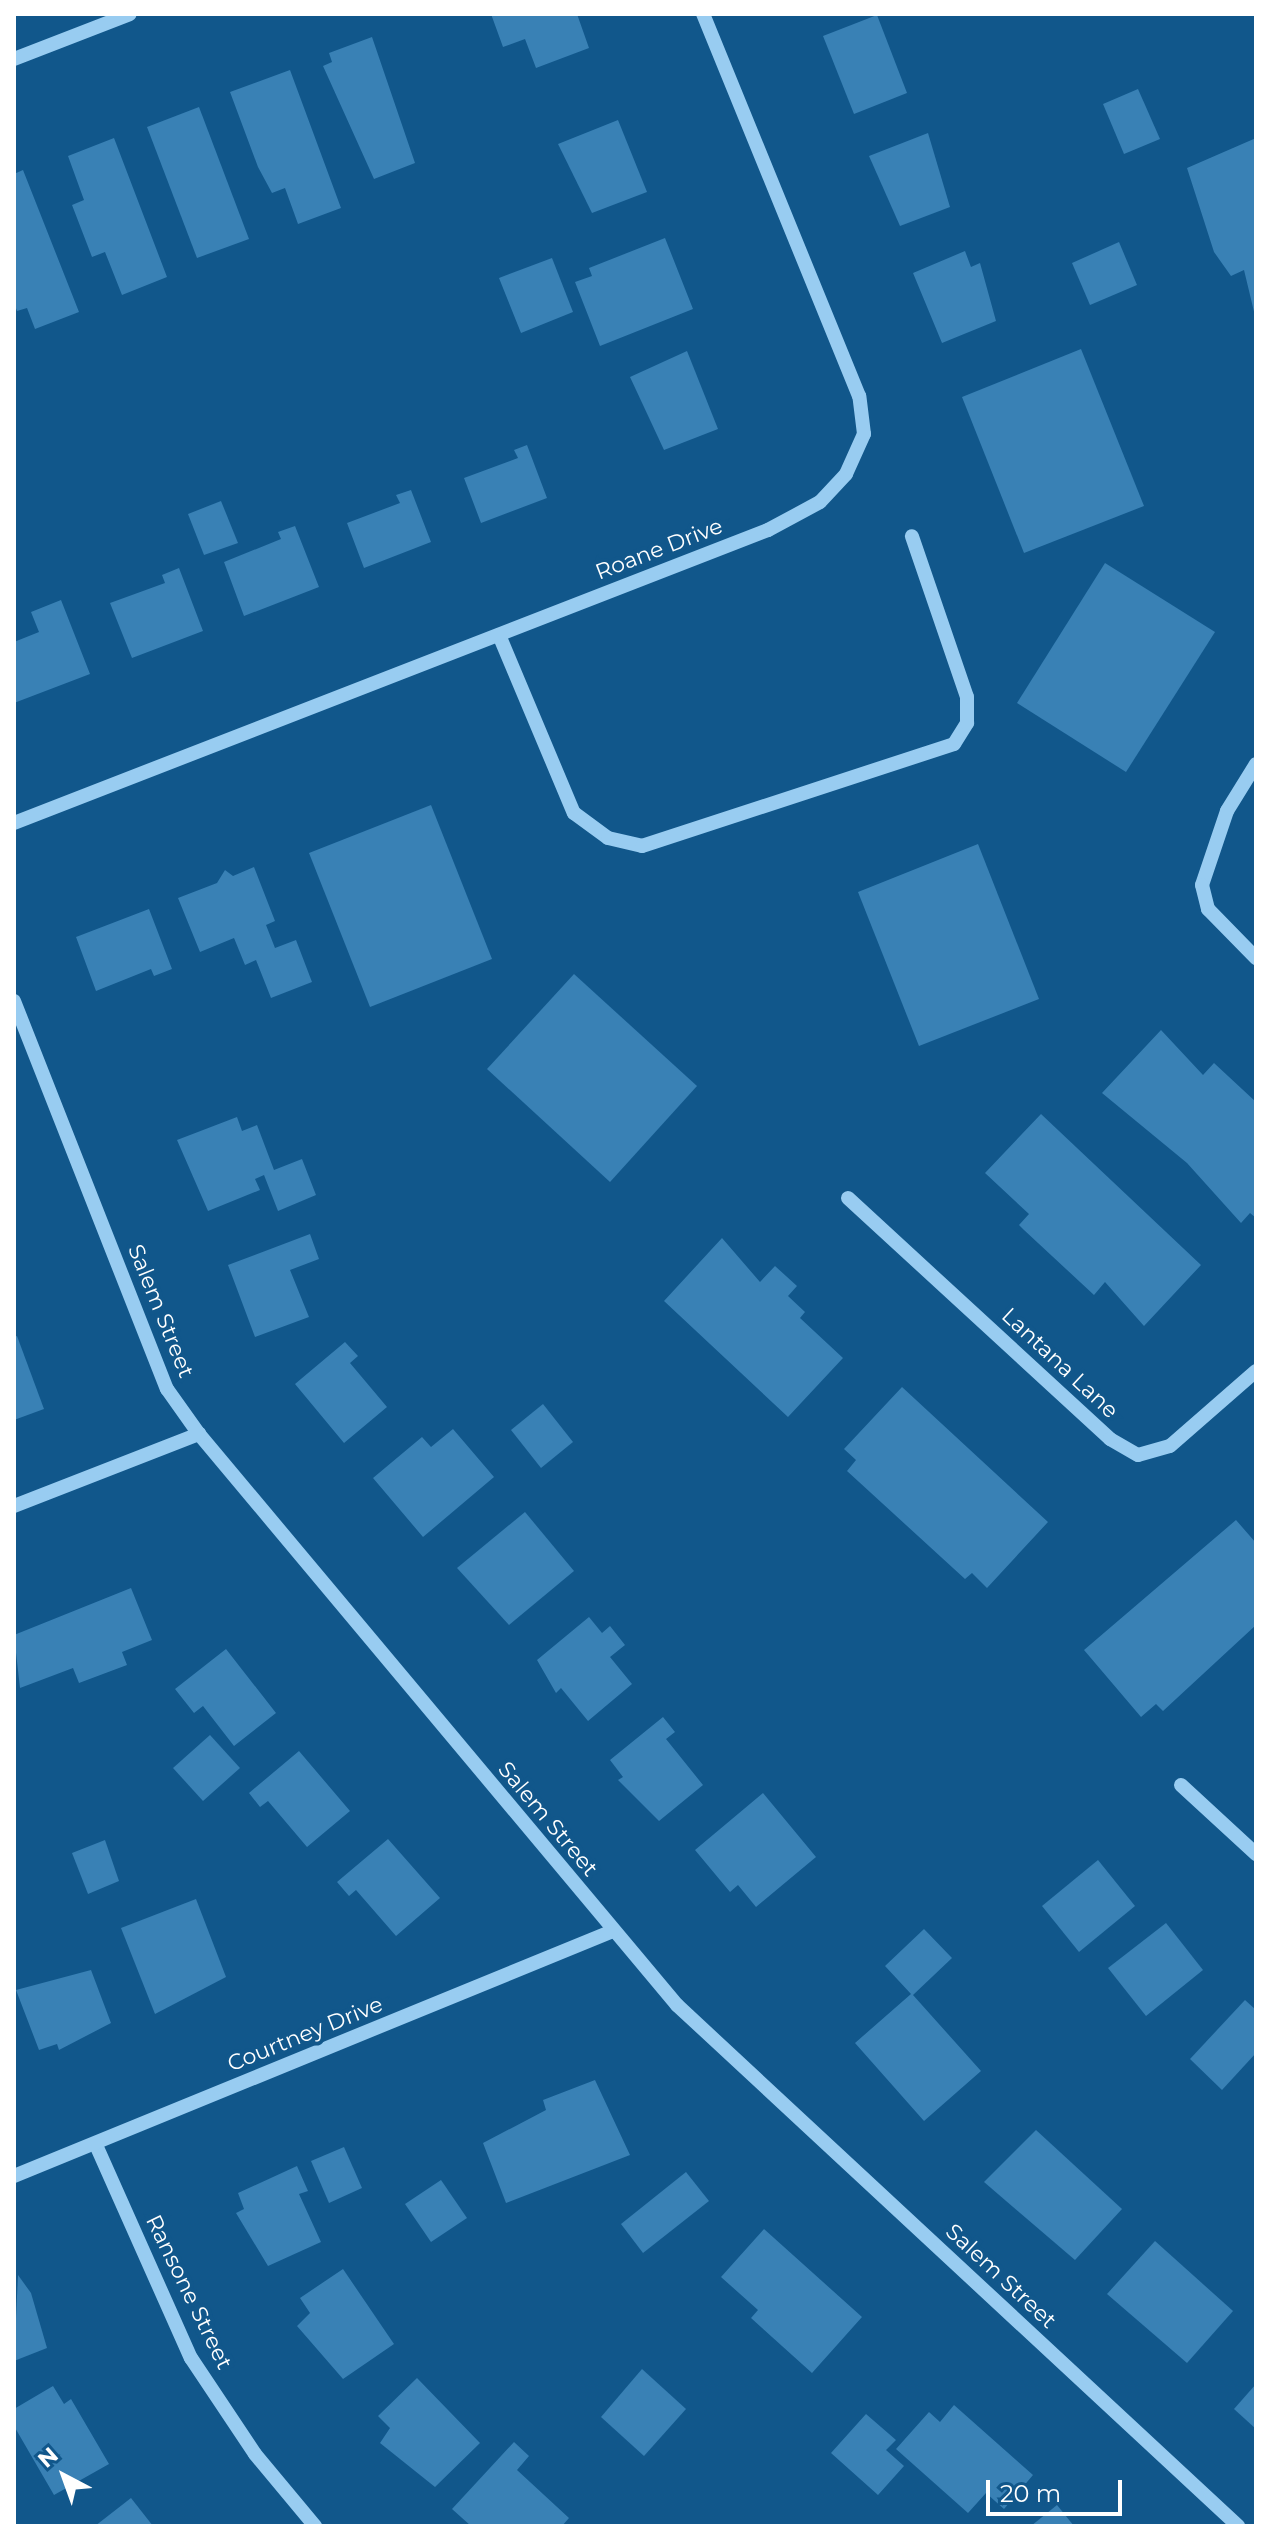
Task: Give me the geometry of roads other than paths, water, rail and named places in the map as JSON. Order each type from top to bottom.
[{"type":"street","points":[[14,59],[130,14]]},
{"type":"street","name":"Roane Drive","points":[[14,823],[768,530],[820,502],[846,474],[864,434],[859,396],[703,14]]},
{"type":"street","points":[[499,635],[574,813],[608,838],[642,846],[954,744],[967,723],[967,697],[912,536]]},
{"type":"street","points":[[1256,764],[1227,811],[1202,885],[1208,909],[1256,958]]},
{"type":"street","name":"Salem Street","points":[[14,1001],[167,1389],[199,1434],[677,2005],[1238,2526]]},
{"type":"street","name":"Lantana Lane","points":[[848,1198],[1110,1439],[1138,1455],[1170,1446],[1256,1371]]},
{"type":"street","points":[[14,1506],[199,1434]]},
{"type":"street","points":[[1181,1785],[1256,1854]]},
{"type":"street","name":"Courtney Drive","points":[[14,2176],[613,1931]]},
{"type":"street","name":"Ransone Street","points":[[96,2145],[191,2358],[255,2454],[315,2526]]}]
